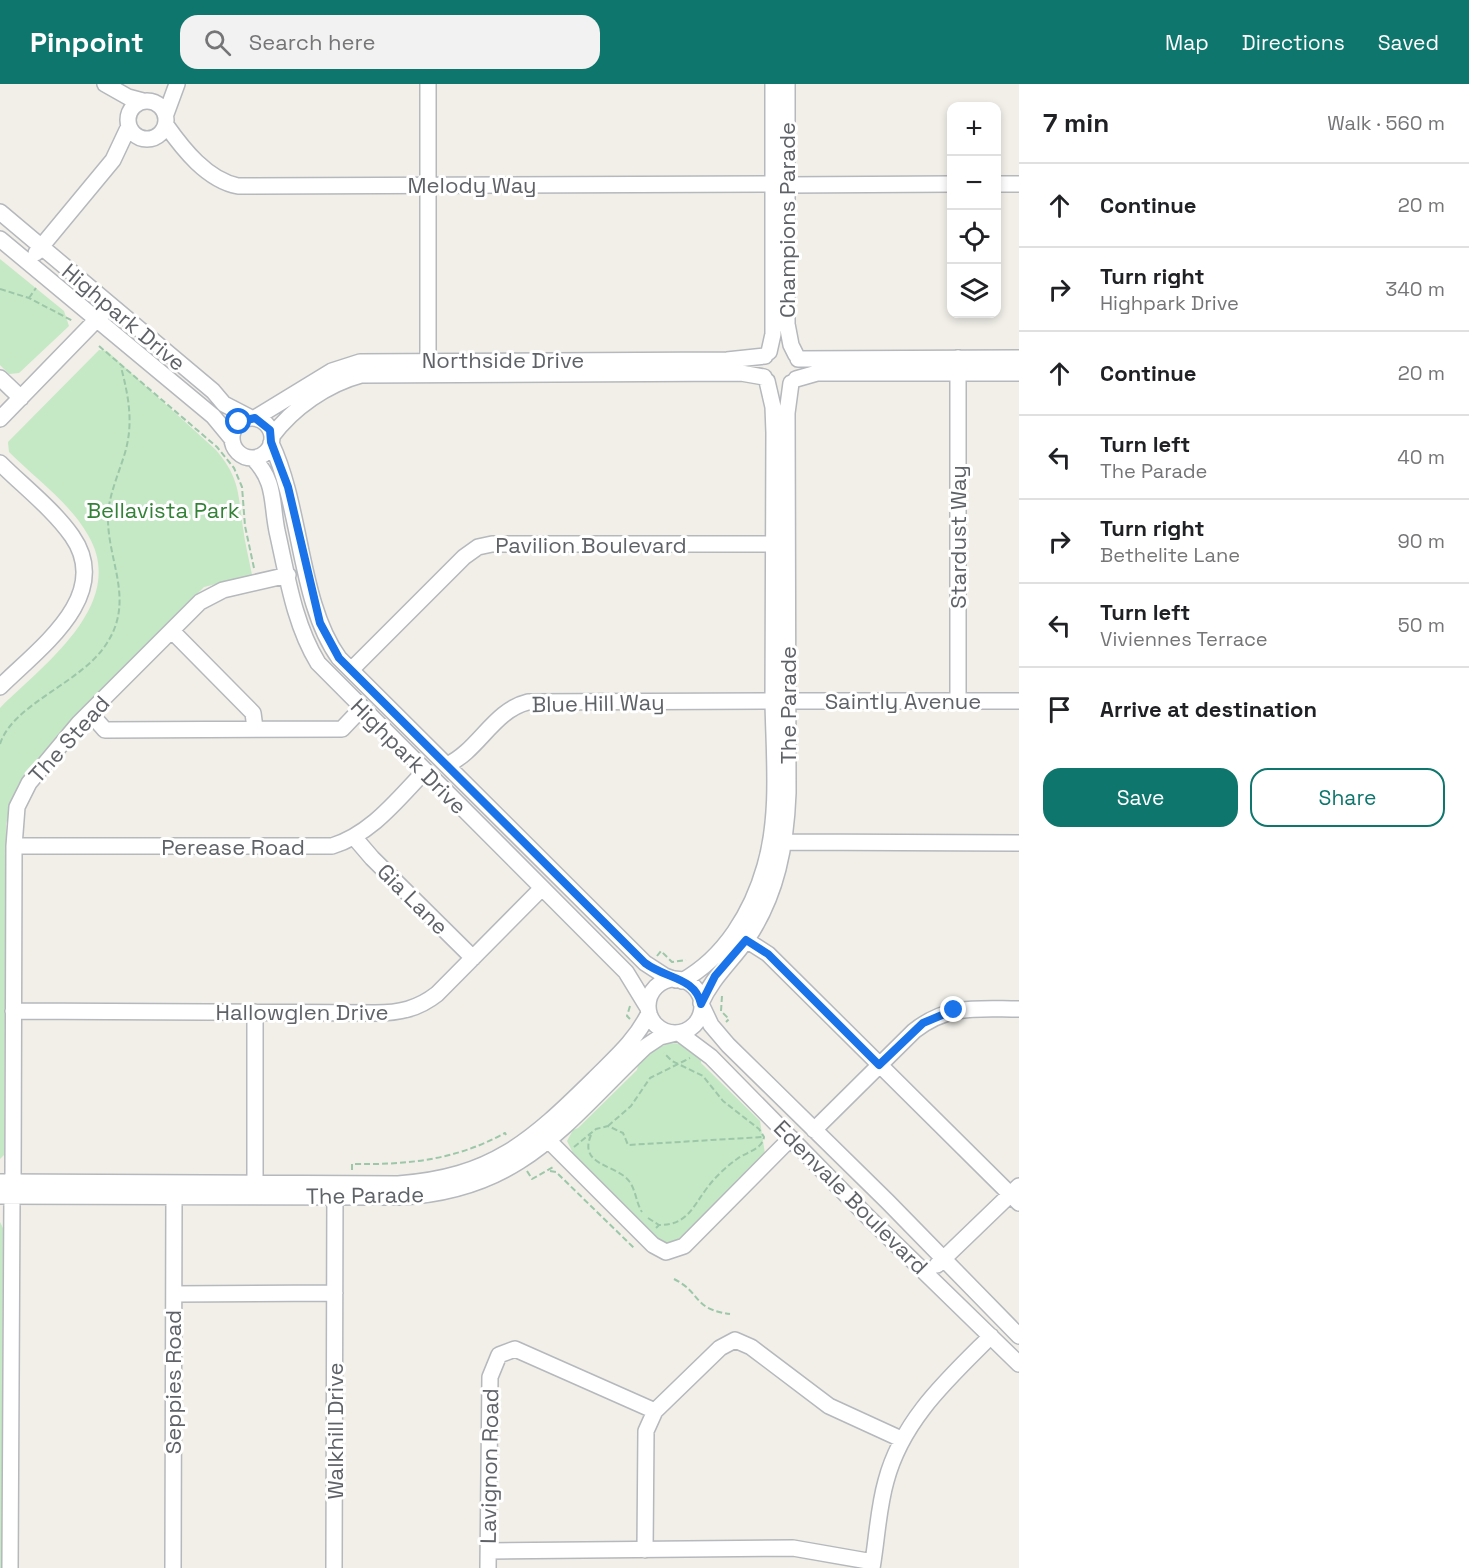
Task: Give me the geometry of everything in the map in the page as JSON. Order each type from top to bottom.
[{"type":"street","points":[[28,263],[113,160],[132,108],[177,84]]},
{"type":"street","points":[[113,160],[160,135],[177,84]]},
{"type":"street","points":[[428,84],[428,368]]},
{"type":"street","name":"Champions Parade","points":[[773,84],[787,324],[791,345],[797,357]]},
{"type":"street","name":"Champions Parade","points":[[767,354],[773,334],[787,84]]},
{"type":"street","points":[[108,86],[160,105],[166,119]]},
{"type":"street","points":[[108,86],[136,136],[148,140]]},
{"type":"street","name":"Melody Way","points":[[166,119],[184,150]]},
{"type":"street","name":"Melody Way","points":[[148,140],[165,142],[184,150],[220,180],[238,186],[947,184]]},
{"type":"street","points":[[1001,184],[1019,184]]},
{"type":"street","name":"Highpark Drive","points":[[0,212],[213,391],[224,404],[253,418]]},
{"type":"street","name":"Highpark Drive","points":[[0,239],[213,416],[232,439]]},
{"type":"street","points":[[0,419],[111,304]]},
{"type":"street","points":[[1019,358],[957,366],[817,374],[779,387],[766,379],[762,364],[767,354],[783,348],[797,357],[957,366],[1019,373]]},
{"type":"street","name":"Northside Drive","points":[[272,439],[292,413],[349,378],[428,368],[727,360],[767,354]]},
{"type":"street","points":[[794,381],[800,369],[797,357]]},
{"type":"street","name":"Northside Drive","points":[[253,418],[332,371],[350,363],[428,368],[741,373],[766,379]]},
{"type":"street","name":"Stardust Way","points":[[957,366],[958,701]]},
{"type":"street","points":[[0,378],[21,398]]},
{"type":"street","name":"The Parade","points":[[766,379],[773,407],[781,544]]},
{"type":"street","name":"The Parade","points":[[679,980],[706,966],[733,935],[753,900],[763,874],[772,826],[781,701],[781,544],[787,413],[794,381]]},
{"type":"street","points":[[253,418],[267,424],[272,439],[265,453],[253,458],[237,451],[232,439],[235,427],[253,418]]},
{"type":"street","name":"Highpark Drive","points":[[272,439],[288,487],[322,629],[331,646],[351,670],[645,963],[665,976],[679,980]]},
{"type":"street","name":"Highpark Drive","points":[[253,458],[265,470],[271,483],[298,618],[310,650],[325,672],[626,972],[648,1010]]},
{"type":"street","points":[[0,463],[72,536],[82,559],[84,573],[83,587],[74,610],[0,687]]},
{"type":"street","name":"Pavilion Boulevard","points":[[351,670],[464,557],[477,547],[504,544],[781,544]]},
{"type":"street","name":"The Stead","points":[[10,1568],[6,1189],[13,1011],[14,846],[15,821],[21,795],[62,743],[90,713],[208,597],[288,575]]},
{"type":"street","points":[[172,631],[253,713],[255,728]]},
{"type":"street","name":"The Parade","points":[[701,1005],[715,976],[746,940],[770,894],[784,842],[788,793],[781,701]]},
{"type":"street","name":"Saintly Avenue","points":[[781,701],[1019,701]]},
{"type":"street","name":"Blue Hill Way","points":[[447,765],[465,756],[510,710],[528,702],[781,701]]},
{"type":"street","points":[[90,713],[105,730],[342,729],[361,709]]},
{"type":"street","name":"Perease Road","points":[[14,846],[332,846],[354,837],[370,826],[424,772]]},
{"type":"street","name":"Gia Lane","points":[[354,837],[372,858],[473,958]]},
{"type":"street","points":[[784,842],[1019,843]]},
{"type":"street","name":"Hallowglen Drive","points":[[13,1011],[405,1011],[427,1002],[437,994],[542,888]]},
{"type":"street","points":[[746,940],[768,954],[879,1065],[1016,1194],[928,1273]]},
{"type":"street","points":[[679,980],[695,989],[701,1005],[698,1021],[693,1026],[677,1033],[658,1028],[648,1010],[653,991],[659,984],[679,980]]},
{"type":"street","name":"Edenvale Boulevard","points":[[701,1005],[720,1037],[888,1202],[1019,1336]]},
{"type":"street","points":[[814,1130],[914,1030],[943,1013],[965,1008],[1019,1009]]},
{"type":"street","name":"The Parade","points":[[545,1136],[637,1035],[648,1010]]},
{"type":"street","points":[[255,1012],[255,1183]]},
{"type":"street","name":"The Parade","points":[[6,1189],[174,1196],[335,1190],[452,1176],[496,1160],[545,1136],[653,1041],[677,1033]]},
{"type":"street","name":"Edenvale Boulevard","points":[[677,1033],[707,1053],[871,1220],[1019,1364]]},
{"type":"street","points":[[545,1136],[645,1238],[659,1250],[666,1252],[678,1250],[791,1138]]},
{"type":"street","name":"The Parade","points":[[6,1189],[255,1183],[335,1190]]},
{"type":"street","name":"Walkhill Drive","points":[[334,1568],[335,1190]]},
{"type":"street","name":"Seppies Road","points":[[172,1568],[174,1196]]},
{"type":"street","points":[[174,1294],[335,1293]]},
{"type":"street","points":[[489,1551],[794,1548],[873,1565],[886,1481],[901,1439],[923,1406],[991,1336]]},
{"type":"street","points":[[645,1550],[646,1431],[655,1411],[720,1348],[735,1340],[751,1347],[829,1406],[901,1439]]},
{"type":"street","name":"Lavignon Road","points":[[488,1568],[490,1377],[498,1355],[515,1349],[655,1411]]},
{"type":"path","points":[[0,289],[29,298],[62,313],[217,447],[234,468],[242,487],[245,526],[257,582]]},
{"type":"path","points":[[550,1171],[556,1172],[634,1249],[659,1225],[674,1224],[686,1218],[717,1176],[739,1158],[760,1146],[764,1137],[759,1129],[723,1101],[703,1076],[672,1061],[653,1041]]},
{"type":"path","points":[[592,1133],[589,1148],[594,1160],[629,1180],[644,1214],[659,1225]]},
{"type":"path","points":[[674,1278],[690,1290],[706,1309],[730,1314]]},
{"type":"green space","points":[[0,259],[64,311],[69,326],[19,373],[9,374],[0,365]]},
{"type":"green space","name":"Bellavista Park","points":[[99,350],[107,351],[216,450],[224,460],[237,487],[252,575],[204,587],[59,733],[18,785],[6,824],[4,1155],[0,1159],[0,708],[57,653],[75,632],[89,609],[97,585],[98,561],[81,523],[9,452],[8,442]]},
{"type":"green space","points":[[671,1043],[682,1044],[701,1057],[701,1063],[760,1121],[765,1154],[684,1235],[670,1244],[656,1238],[574,1155],[567,1141],[573,1130],[578,1128],[637,1070],[646,1056],[655,1049]]},
{"type":"green space","points":[[0,1222],[3,1228],[2,1568],[0,1568]]},
{"type":"route","points":[[239,422],[255,418],[267,424],[270,430],[271,442],[282,465],[288,487],[320,623],[324,635],[339,658],[645,963],[665,976],[689,984],[695,989],[701,1004],[715,976],[746,940],[768,954],[879,1065],[923,1023],[954,1010]]}]
